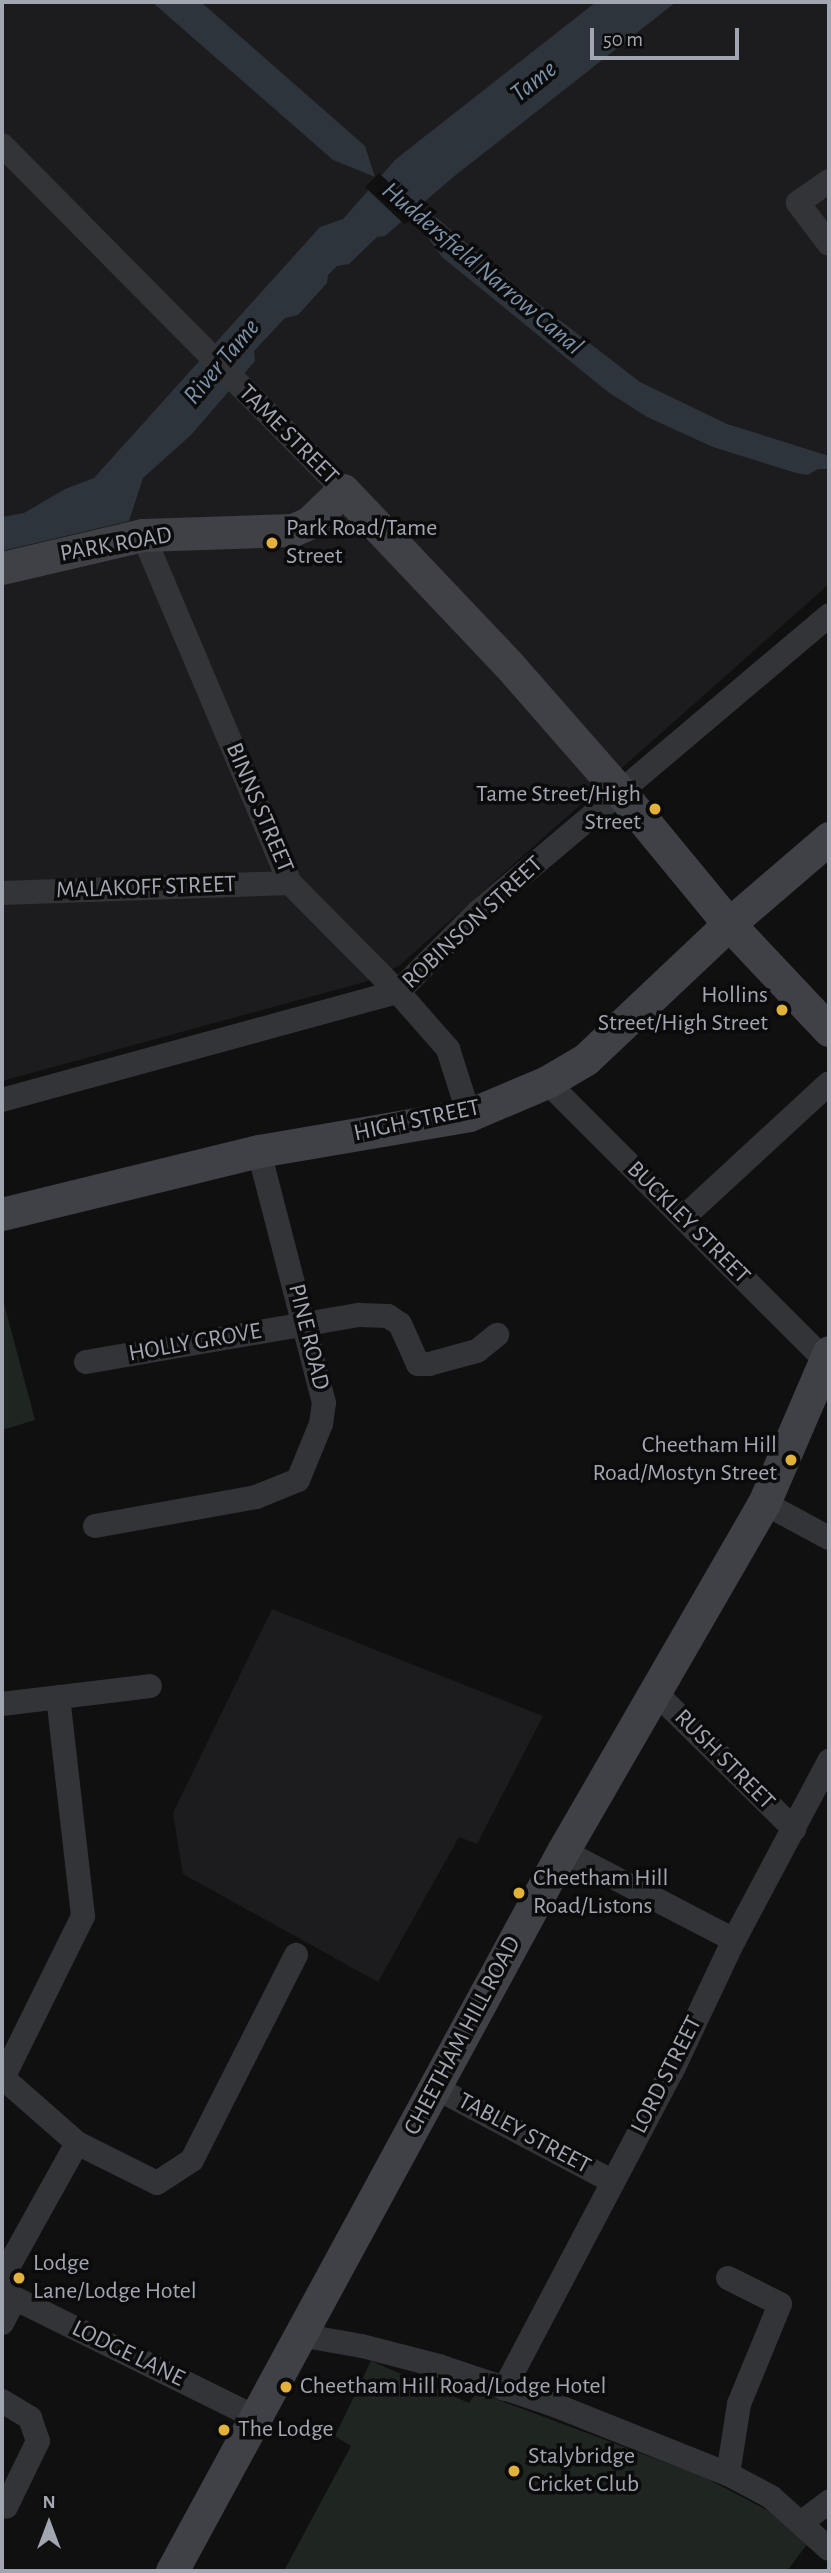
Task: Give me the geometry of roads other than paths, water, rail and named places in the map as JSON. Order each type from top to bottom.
[{"type":"main road","name":"PARK ROAD","points":[[2,568],[143,535],[293,530],[309,523],[343,490]]},
{"type":"main road","name":"TAME STREET","points":[[343,490],[509,665],[621,793],[729,924],[829,1030]]},
{"type":"main road","name":"HIGH STREET","points":[[2,1214],[259,1152],[469,1115],[547,1082],[586,1059],[729,924],[829,838]]},
{"type":"main road","name":"CHEETHAM HILL ROAD","points":[[172,2571],[563,1851],[764,1503],[828,1359]]},
{"type":"street","name":"TAME STREET","points":[[2,145],[343,490]]},
{"type":"street","points":[[829,181],[798,203],[829,244]]},
{"type":"street","name":"BINNS STREET","points":[[143,535],[290,883],[398,992],[448,1049],[469,1115]]},
{"type":"street","name":"ROBINSON STREET","points":[[2,1100],[398,992],[478,912],[829,615]]},
{"type":"street","name":"MALAKOFF STREET","points":[[2,893],[290,883]]},
{"type":"street","name":"BUCKLEY STREET","points":[[547,1082],[828,1359]]},
{"type":"street","points":[[684,1217],[829,1083]]},
{"type":"street","name":"PINE ROAD","points":[[95,1526],[256,1497],[298,1480],[321,1423],[324,1404],[259,1152]]},
{"type":"street","name":"HOLLY GROVE","points":[[86,1362],[359,1315],[388,1316],[400,1324],[418,1364],[429,1364],[477,1351],[497,1335]]},
{"type":"street","points":[[764,1503],[829,1538]]},
{"type":"street","points":[[2,1704],[150,1686]]},
{"type":"street","name":"RUSH STREET","points":[[654,1691],[794,1829]]},
{"type":"street","points":[[58,1697],[83,1916],[2,2077],[77,2143],[157,2183],[192,2160],[296,1955]]},
{"type":"street","name":"LORD STREET","points":[[504,2389],[672,2071],[734,1940],[829,1761]]},
{"type":"street","points":[[563,1851],[734,1940]]},
{"type":"street","name":"TABLEY STREET","points":[[436,2088],[612,2181]]},
{"type":"street","points":[[2,2323],[6,2290],[77,2143]]},
{"type":"street","points":[[728,2278],[780,2304],[739,2404],[728,2474]]},
{"type":"street","name":"LODGE LANE","points":[[6,2290],[255,2417]]},
{"type":"street","points":[[299,2335],[362,2346],[439,2366],[728,2474],[771,2497],[803,2522],[829,2549]]},
{"type":"street","points":[[2,2401],[30,2418],[38,2441],[6,2507]]},
{"type":"street","points":[[803,2522],[829,2502]]},
{"type":"water","points":[[152,2],[201,2],[365,146],[375,177],[333,160]]},
{"type":"water","points":[[596,2],[676,2],[452,178],[385,236],[377,237],[349,264],[337,266],[328,275],[327,283],[298,315],[285,318],[254,351],[255,361],[191,435],[143,478],[129,521],[2,551],[2,517],[24,513],[65,489],[94,478],[320,227],[343,219],[396,159]]},
{"type":"water","name":"Huddersfield Narrow Canal","points":[[423,212],[437,218],[523,292],[640,382],[727,424],[829,456],[829,469],[818,469],[808,475],[796,473],[713,447],[647,417],[608,392],[442,257],[418,224],[416,216]]},
{"type":"place","name":"Park Road/Tame Street","points":[[272,543]]},
{"type":"place","name":"Tame Street/High Street","points":[[655,809]]},
{"type":"place","name":"Hollins Street/High Street","points":[[782,1010]]},
{"type":"place","name":"Cheetham Hill Road/Mostyn Street","points":[[791,1460]]},
{"type":"place","name":"Cheetham Hill Road/Listons","points":[[519,1893]]},
{"type":"place","name":"Lodge Lane/Lodge Hotel","points":[[19,2278]]},
{"type":"place","name":"Cheetham Hill Road/Lodge Hotel","points":[[286,2387]]},
{"type":"place","name":"The Lodge","points":[[224,2430]]},
{"type":"place","name":"Stalybridge Cricket Club","points":[[514,2471]]},
{"type":"water label","name":"Tame","points":[[534,82]]},
{"type":"water label","name":"River Tame","points":[[222,362]]}]
